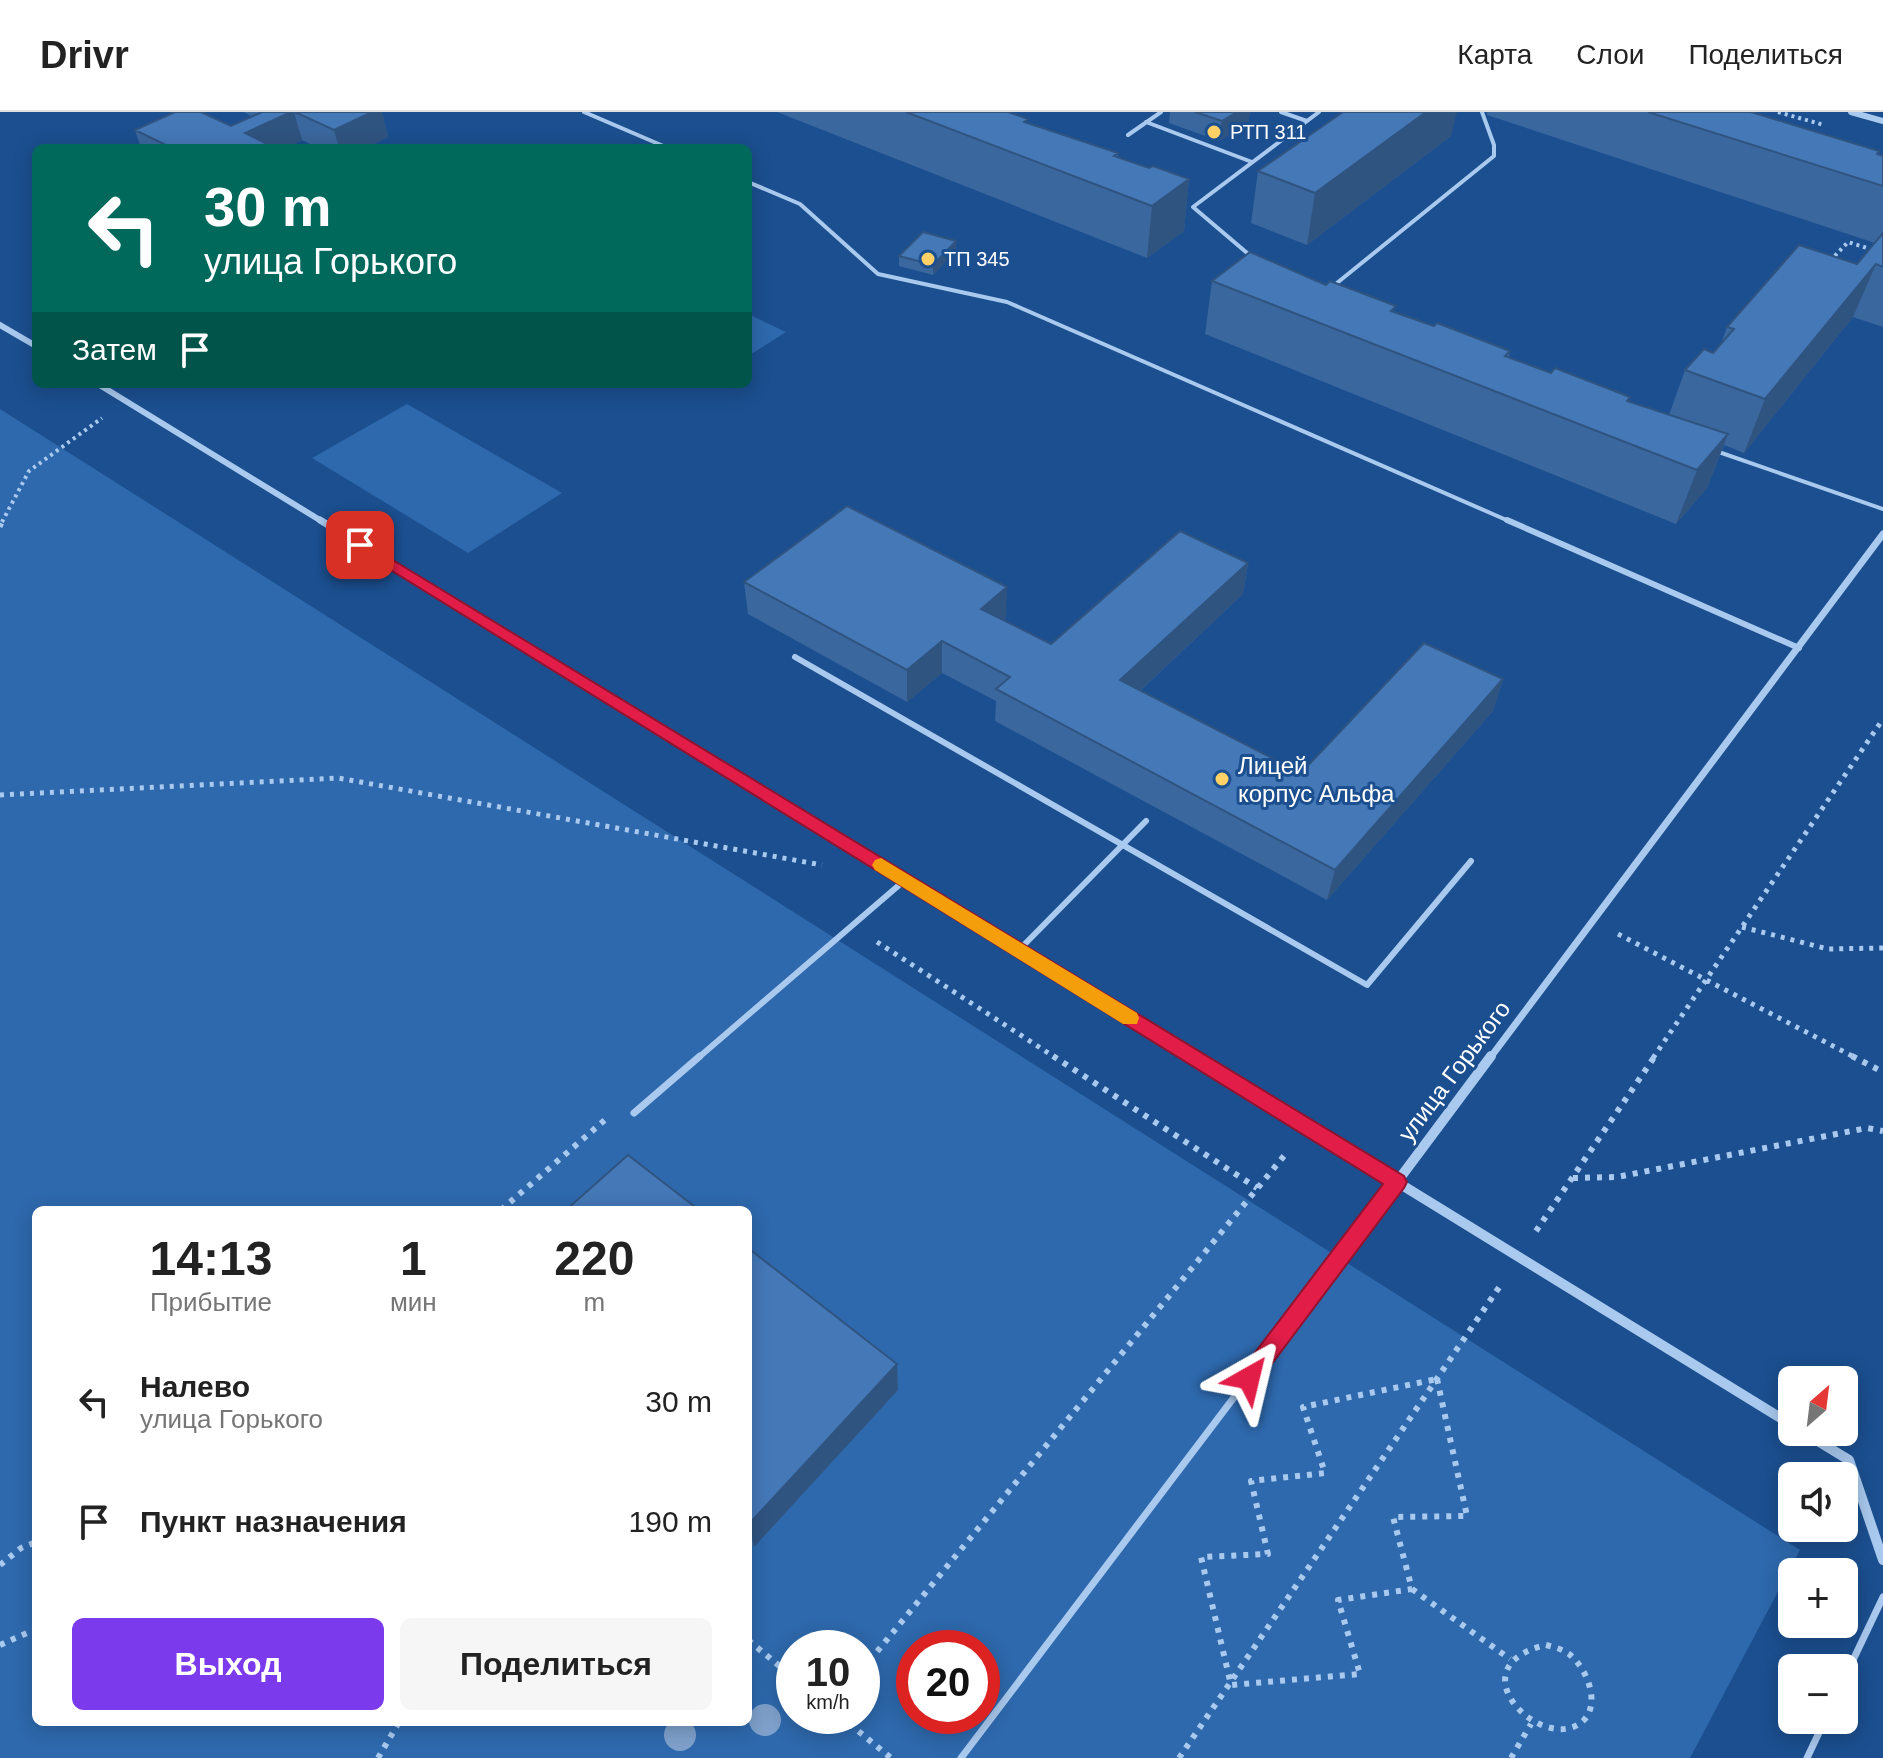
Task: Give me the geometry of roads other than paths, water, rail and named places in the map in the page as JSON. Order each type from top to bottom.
[{"type":"street","points":[[1851,112],[1883,121]]},
{"type":"street","points":[[0,325],[32,344]]},
{"type":"street","points":[[104,388],[1778,1416]]},
{"type":"street","name":"улица Горького","points":[[1397,1182],[1883,534]]},
{"type":"street","points":[[1826,1446],[1849,1460],[1883,1560]]},
{"type":"lane","points":[[584,112],[659,144]]},
{"type":"lane","points":[[1128,135],[1161,112]]},
{"type":"lane","points":[[1281,112],[1307,121]]},
{"type":"lane","points":[[1263,262],[1250,257],[1193,207],[1319,112]]},
{"type":"lane","points":[[1321,295],[1494,156],[1494,145],[1482,112]]},
{"type":"lane","points":[[1146,122],[1252,162]]},
{"type":"lane","points":[[752,184],[800,204],[878,274],[1007,302],[1799,648]]},
{"type":"lane","points":[[1711,450],[1883,509]]},
{"type":"lane","points":[[795,657],[1367,985],[1471,861]]},
{"type":"lane","points":[[1019,950],[1146,821]]},
{"type":"lane","points":[[634,1113],[905,880]]},
{"type":"lane","points":[[961,1758],[1397,1182]]},
{"type":"lane","points":[[1856,1654],[1883,1597]]},
{"type":"lane","points":[[1807,1758],[1818,1734]]},
{"type":"place","name":"РТП 311","points":[[1214,132]]},
{"type":"place","name":"ТП 345","points":[[928,259]]},
{"type":"place","name":"Лицей корпус Альфа","points":[[1222,779]]}]
